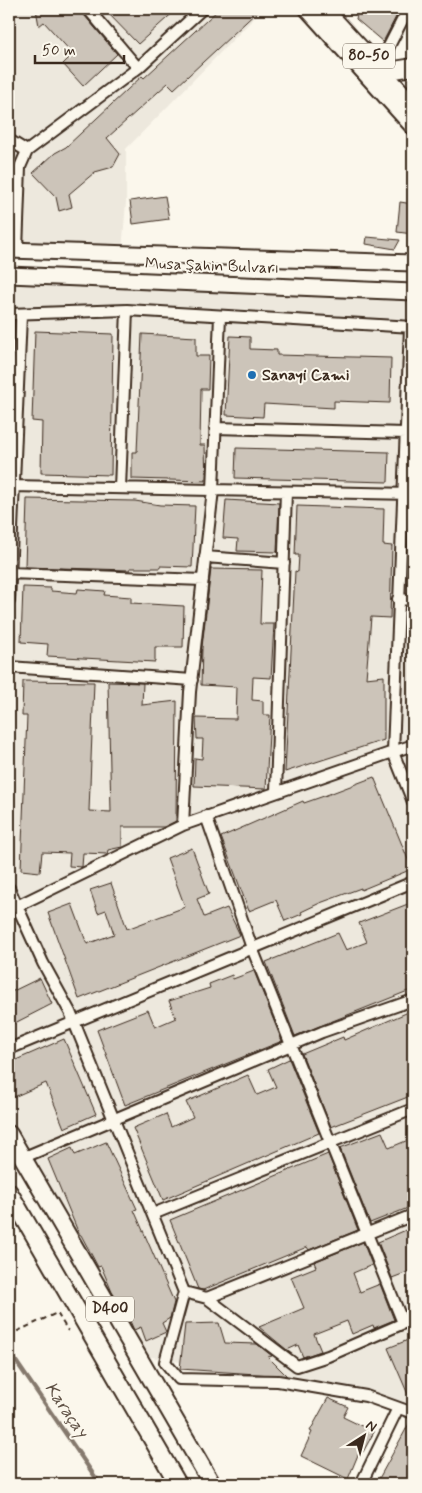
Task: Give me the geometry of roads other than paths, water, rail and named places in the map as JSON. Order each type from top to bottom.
[{"type":"highway","points":[[308,9],[413,126]]},
{"type":"highway","name":"80-50","points":[[324,9],[413,105]]},
{"type":"highway","points":[[382,72],[413,67]]},
{"type":"highway","name":"D400","points":[[9,1134],[212,1484]]},
{"type":"highway","name":"D400","points":[[9,1192],[178,1484]]},
{"type":"main road","name":"Musa Şahin Bulvarı","points":[[13,250],[413,264]]},
{"type":"main road","name":"Musa Şahin Bulvarı","points":[[9,275],[413,292]]},
{"type":"street","points":[[88,9],[138,68]]},
{"type":"street","points":[[13,250],[20,167],[27,151],[138,68],[202,9]]},
{"type":"street","points":[[372,59],[386,52],[408,9]]},
{"type":"street","points":[[9,140],[27,151]]},
{"type":"street","points":[[120,488],[127,310]]},
{"type":"street","points":[[9,314],[127,310],[412,327],[402,493],[393,752],[413,802]]},
{"type":"street","points":[[9,601],[11,474],[21,314]]},
{"type":"street","points":[[182,826],[192,680],[213,490],[220,316]]},
{"type":"street","points":[[215,428],[405,433]]},
{"type":"street","points":[[11,474],[12,486],[413,494]]},
{"type":"street","points":[[276,792],[286,492]]},
{"type":"street","points":[[205,557],[284,563]]},
{"type":"street","points":[[10,573],[203,580]]},
{"type":"street","points":[[398,599],[413,600]]},
{"type":"street","points":[[9,667],[192,680]]},
{"type":"street","points":[[17,906],[206,816],[413,745]]},
{"type":"street","points":[[206,816],[252,948],[403,1323]]},
{"type":"street","points":[[9,1049],[413,882]]},
{"type":"street","points":[[9,888],[75,1023],[184,1292],[166,1362],[179,1379],[278,1381],[366,1396],[413,1413]]},
{"type":"street","points":[[22,1158],[322,1032],[413,1000]]},
{"type":"street","points":[[153,1214],[413,1109]]},
{"type":"street","points":[[207,1298],[413,1215]]},
{"type":"street","points":[[184,1292],[207,1298],[297,1366],[328,1356],[413,1319]]},
{"type":"street","points":[[361,1484],[398,1408]]},
{"type":"waterway","name":"Karaçay","points":[[9,1351],[100,1484]]},
{"type":"place","name":"Sanayi Cami","points":[[252,375]]}]
